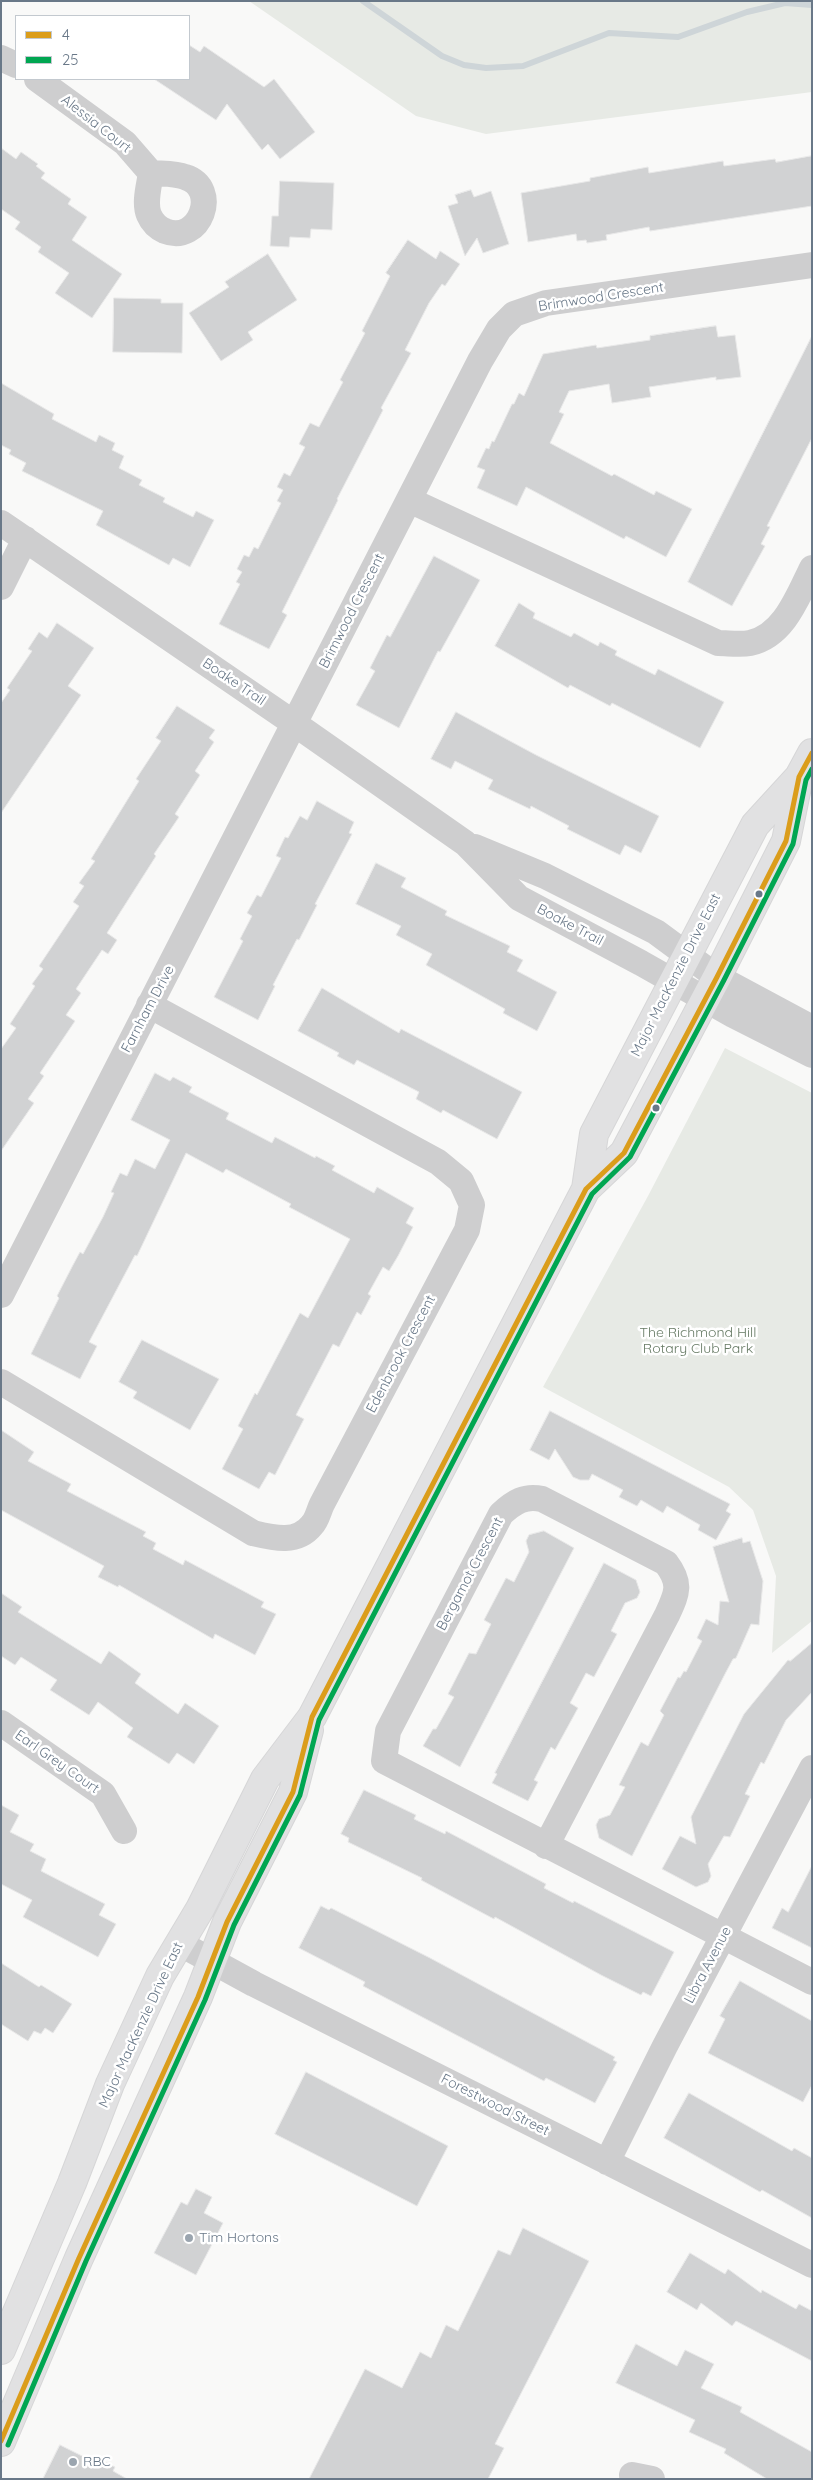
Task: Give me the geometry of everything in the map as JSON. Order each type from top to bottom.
[{"type":"main road","name":"Major MacKenzie Drive East","points":[[1,2350],[72,2183],[110,2084],[160,1976],[200,1908],[265,1779],[312,1717],[586,1189],[624,1153],[755,825],[799,777],[812,753]]},
{"type":"main road","name":"Major MacKenzie Drive East","points":[[586,1189],[594,1134],[786,842],[799,777]]},
{"type":"main road","name":"Major MacKenzie Drive East","points":[[1,2442],[80,2258],[212,1962],[227,1922],[293,1792],[312,1717]]},
{"type":"street","points":[[1,58],[15,65]]},
{"type":"street","name":"Alessia Court","points":[[38,80],[125,143],[151,173]]},
{"type":"street","name":"Brimwood Crescent","points":[[295,724],[480,361],[499,329],[514,314],[546,303],[812,265]]},
{"type":"street","points":[[409,500],[718,643],[748,643],[761,639],[774,631],[791,609],[812,568]]},
{"type":"street","name":"Boake Trail","points":[[1,523],[465,843],[554,880],[656,932],[695,978]]},
{"type":"street","points":[[1,587],[25,539]]},
{"type":"street","name":"Farnham Drive","points":[[1,1295],[295,724]]},
{"type":"street","points":[[695,978],[812,1028]]},
{"type":"street","points":[[695,978],[812,1055]]},
{"type":"street","name":"Edenbrook Crescent","points":[[1,1382],[253,1533],[275,1538],[296,1538],[313,1525],[326,1495],[467,1230],[472,1205],[461,1181],[438,1162],[150,1006]]},
{"type":"street","name":"Bergamot Crescent","points":[[546,1846],[667,1615],[676,1596],[678,1584],[674,1573],[666,1563],[542,1499],[532,1497],[515,1502],[501,1514],[388,1731],[384,1761],[546,1846],[723,1938],[812,1982]]},
{"type":"street","name":"Earl Grey Court","points":[[1,1723],[103,1794],[124,1831]]},
{"type":"street","name":"Libra Avenue","points":[[607,2162],[812,1768]]},
{"type":"street","name":"Forestwood Street","points":[[179,1943],[212,1962],[812,2265]]},
{"type":"green space","points":[[249,1],[812,1],[812,92],[486,134],[416,116]]},
{"type":"green space","name":"The Richmond Hill Rotary Club Park","points":[[725,1048],[812,1093],[812,1621],[772,1653],[776,1576],[753,1510],[729,1487],[543,1387],[648,1196]]},
{"type":"building","points":[[190,46],[200,52],[204,46],[264,87],[274,79],[315,132],[280,159],[268,144],[262,150],[227,104],[216,120],[156,80],[190,80]]},
{"type":"building","points":[[1,148],[16,159],[21,152],[38,164],[36,166],[45,173],[41,178],[71,199],[68,204],[87,217],[72,240],[122,274],[92,318],[55,293],[69,273],[38,252],[41,247],[15,229],[20,222],[1,209]]},
{"type":"building","points":[[812,156],[812,206],[650,231],[649,227],[606,235],[607,240],[587,243],[586,240],[577,241],[576,234],[528,242],[521,193],[590,181],[590,178],[648,167],[649,173],[723,161],[724,166],[775,159],[776,162]]},
{"type":"building","points":[[280,181],[334,183],[332,230],[311,229],[310,238],[290,237],[289,247],[270,246],[272,216],[278,216]]},
{"type":"building","points":[[471,190],[474,197],[491,191],[509,244],[483,253],[477,238],[465,256],[448,206],[458,203],[455,195]]},
{"type":"building","points":[[408,240],[436,259],[440,251],[460,264],[445,286],[442,284],[429,303],[405,350],[411,353],[381,408],[383,410],[282,612],[287,615],[269,649],[219,624],[240,584],[236,582],[242,572],[237,569],[244,555],[249,557],[254,547],[258,549],[281,503],[277,501],[283,490],[277,487],[284,473],[290,476],[305,447],[299,444],[310,423],[319,427],[343,382],[340,380],[365,333],[362,331],[390,276],[386,273]]},
{"type":"building","points":[[268,254],[297,300],[248,332],[253,340],[221,361],[189,313],[229,287],[225,282]]},
{"type":"building","points":[[114,298],[161,299],[161,303],[183,303],[182,353],[113,352]]},
{"type":"building","points":[[716,326],[718,337],[735,335],[741,377],[716,380],[716,377],[649,387],[651,397],[612,403],[609,384],[569,391],[559,412],[564,414],[550,443],[612,476],[614,474],[654,495],[656,491],[692,509],[666,557],[626,536],[624,539],[526,487],[517,506],[477,488],[485,470],[477,467],[486,448],[489,449],[492,441],[494,442],[519,393],[524,396],[543,354],[596,345],[597,348],[650,340],[650,336]]},
{"type":"building","points":[[812,336],[812,438],[767,526],[770,527],[761,544],[765,546],[732,606],[688,582]]},
{"type":"building","points":[[1,383],[54,414],[52,419],[96,442],[99,435],[115,443],[112,450],[124,456],[119,468],[142,480],[139,485],[165,498],[163,502],[193,517],[196,511],[214,520],[190,567],[173,558],[169,565],[96,525],[103,511],[22,471],[26,463],[9,454],[11,450],[1,445]]},
{"type":"building","points":[[434,556],[480,580],[440,652],[438,651],[399,728],[356,705],[375,671],[370,668],[387,635],[390,637]]},
{"type":"building","points":[[519,603],[535,613],[533,618],[571,637],[574,633],[598,646],[600,642],[617,651],[615,655],[655,675],[658,669],[724,702],[700,748],[612,703],[610,706],[570,685],[568,688],[495,646]]},
{"type":"building","points":[[57,623],[94,648],[68,686],[81,695],[1,813],[1,703],[10,690],[7,688],[32,651],[28,649],[39,632],[47,638]]},
{"type":"building","points":[[177,706],[215,730],[209,738],[214,742],[195,771],[200,775],[175,814],[179,817],[154,854],[156,856],[107,933],[117,940],[108,954],[102,950],[76,989],[81,993],[66,1015],[75,1021],[40,1073],[44,1076],[28,1099],[34,1103],[1,1151],[1,1049],[16,1028],[10,1024],[35,986],[32,984],[43,969],[39,966],[79,906],[73,902],[84,886],[79,883],[95,861],[91,859],[139,781],[136,779],[161,741],[156,738]]},
{"type":"building","points":[[456,712],[536,755],[659,816],[641,853],[625,845],[620,855],[567,829],[569,826],[531,806],[530,809],[488,789],[493,780],[455,761],[451,769],[431,759]]},
{"type":"building","points":[[317,801],[354,822],[349,833],[352,834],[315,904],[317,905],[299,940],[297,939],[273,985],[275,986],[258,1020],[214,997],[243,941],[240,939],[252,916],[247,913],[257,895],[261,897],[281,858],[276,856],[285,837],[288,838],[300,816],[307,820]]},
{"type":"building","points":[[376,863],[406,878],[401,887],[447,911],[445,915],[510,946],[507,952],[523,960],[517,971],[557,992],[537,1031],[503,1013],[505,1009],[426,965],[432,954],[396,935],[401,926],[356,904]]},
{"type":"building","points":[[322,988],[399,1033],[401,1029],[522,1092],[497,1139],[443,1110],[441,1113],[416,1099],[419,1092],[357,1060],[354,1065],[337,1056],[339,1053],[298,1031]]},
{"type":"building","points":[[155,1073],[170,1081],[173,1077],[192,1087],[189,1092],[229,1113],[226,1119],[272,1143],[275,1137],[315,1158],[316,1156],[335,1166],[332,1170],[374,1193],[377,1187],[414,1208],[406,1223],[413,1227],[398,1256],[389,1271],[383,1267],[368,1294],[371,1296],[361,1315],[357,1312],[339,1347],[333,1344],[296,1415],[304,1419],[275,1475],[269,1472],[259,1489],[222,1469],[243,1429],[238,1426],[255,1393],[257,1395],[300,1313],[308,1318],[350,1239],[289,1207],[291,1204],[226,1169],[223,1173],[186,1153],[137,1256],[135,1255],[89,1342],[97,1346],[80,1379],[31,1354],[73,1265],[80,1252],[83,1254],[103,1217],[114,1193],[111,1192],[120,1173],[127,1176],[135,1159],[155,1169],[170,1140],[131,1120]]},
{"type":"building","points":[[142,1340],[219,1379],[190,1430],[133,1398],[137,1392],[119,1382]]},
{"type":"building","points":[[550,1411],[730,1504],[726,1511],[731,1514],[716,1540],[698,1530],[700,1525],[667,1506],[663,1513],[641,1500],[637,1506],[619,1497],[623,1490],[592,1474],[589,1480],[580,1480],[573,1477],[555,1449],[549,1460],[530,1450]]},
{"type":"building","points":[[1,1430],[34,1452],[28,1461],[71,1484],[67,1491],[146,1532],[143,1536],[156,1543],[153,1549],[183,1565],[185,1560],[264,1602],[261,1607],[276,1614],[255,1655],[215,1634],[213,1639],[119,1585],[118,1587],[98,1577],[104,1566],[1,1510]]},
{"type":"building","points":[[544,1531],[574,1548],[460,1767],[423,1746],[433,1729],[436,1729],[454,1697],[448,1694],[469,1653],[476,1654],[491,1624],[484,1620],[506,1578],[514,1582],[529,1552],[526,1541],[529,1535]]},
{"type":"building","points":[[742,1538],[743,1543],[750,1541],[763,1581],[759,1625],[751,1624],[736,1658],[733,1659],[726,1672],[632,1856],[599,1838],[596,1825],[599,1819],[610,1815],[625,1787],[619,1785],[641,1742],[648,1746],[664,1715],[660,1711],[678,1677],[680,1678],[684,1671],[686,1672],[702,1641],[697,1638],[706,1619],[718,1625],[720,1601],[729,1602],[713,1547]]},
{"type":"building","points":[[604,1563],[636,1580],[640,1592],[637,1598],[625,1603],[611,1631],[617,1634],[594,1677],[586,1673],[570,1703],[578,1708],[555,1750],[551,1747],[534,1780],[538,1782],[528,1801],[492,1783],[497,1774],[495,1773]]},
{"type":"building","points":[[1,1593],[22,1607],[18,1612],[101,1664],[109,1651],[141,1674],[135,1683],[178,1714],[185,1703],[219,1726],[194,1764],[177,1753],[169,1764],[127,1737],[133,1728],[98,1702],[89,1715],[50,1690],[57,1680],[21,1657],[15,1665],[1,1656]]},
{"type":"building","points":[[812,1643],[812,1692],[786,1720],[764,1764],[761,1762],[745,1794],[750,1796],[730,1837],[724,1836],[708,1864],[711,1876],[708,1882],[696,1887],[662,1869],[680,1836],[696,1844],[691,1817],[744,1714],[788,1660],[790,1661]]},
{"type":"building","points":[[364,1790],[416,1815],[414,1819],[445,1834],[446,1831],[546,1884],[544,1888],[573,1903],[574,1901],[674,1952],[651,1996],[643,1992],[641,1995],[601,1975],[495,1917],[494,1919],[421,1880],[422,1878],[348,1842],[349,1838],[341,1834]]},
{"type":"building","points":[[1,1805],[19,1815],[10,1832],[34,1844],[30,1851],[46,1859],[41,1871],[105,1904],[99,1915],[116,1924],[98,1957],[23,1917],[32,1900],[1,1884]]},
{"type":"building","points":[[812,1866],[812,1948],[772,1928],[782,1908],[788,1912]]},
{"type":"building","points":[[321,1906],[329,1910],[331,1908],[430,1958],[615,2057],[613,2060],[617,2062],[595,2103],[546,2078],[544,2081],[363,1986],[365,1982],[299,1948]]},
{"type":"building","points":[[1,1963],[39,1987],[41,1985],[72,2004],[53,2033],[45,2028],[41,2034],[34,2031],[28,2041],[1,2024]]},
{"type":"building","points":[[740,1981],[812,2021],[812,2085],[803,2102],[708,2053],[725,2019],[720,2016]]},
{"type":"building","points":[[306,2072],[448,2146],[417,2206],[275,2134]]},
{"type":"building","points":[[689,2093],[792,2151],[794,2148],[812,2158],[812,2218],[762,2190],[760,2192],[664,2138]]},
{"type":"building","name":"Tim Hortons","points":[[196,2189],[212,2197],[204,2213],[223,2223],[196,2275],[154,2253],[181,2202],[187,2205]]},
{"type":"building","points":[[523,2228],[589,2261],[495,2444],[504,2448],[488,2479],[309,2479],[365,2369],[402,2388],[420,2352],[431,2358],[446,2325],[458,2331],[498,2250],[510,2255]]},
{"type":"building","points":[[690,2253],[725,2274],[728,2269],[761,2293],[762,2290],[796,2309],[799,2304],[812,2311],[812,2361],[736,2321],[732,2326],[701,2303],[697,2310],[667,2292]]},
{"type":"building","points":[[636,2344],[677,2366],[685,2350],[714,2364],[701,2388],[742,2407],[740,2412],[812,2452],[812,2479],[767,2479],[724,2453],[726,2449],[689,2432],[695,2420],[616,2383]]},
{"type":"building","name":"RBC","points":[[60,2445],[98,2464],[101,2460],[115,2467],[113,2471],[127,2479],[43,2479]]},
{"type":"waterway","points":[[363,1],[442,56],[464,65],[486,68],[523,66],[609,33],[678,37],[747,12],[785,3],[812,5]]},
{"type":"transit line","name":"4","points":[[1,2441],[79,2258],[198,1997],[227,1922],[293,1792],[312,1717],[586,1189],[624,1153],[717,977],[786,841],[799,777],[812,753]]},
{"type":"transit line","name":"25","points":[[8,2445],[86,2261],[205,2000],[234,1925],[300,1795],[319,1720],[592,1194],[630,1157],[724,980],[793,844],[806,780],[812,769]]},
{"type":"place","name":"Tim Hortons","points":[[189,2238]]},
{"type":"place","name":"RBC","points":[[73,2462]]}]
